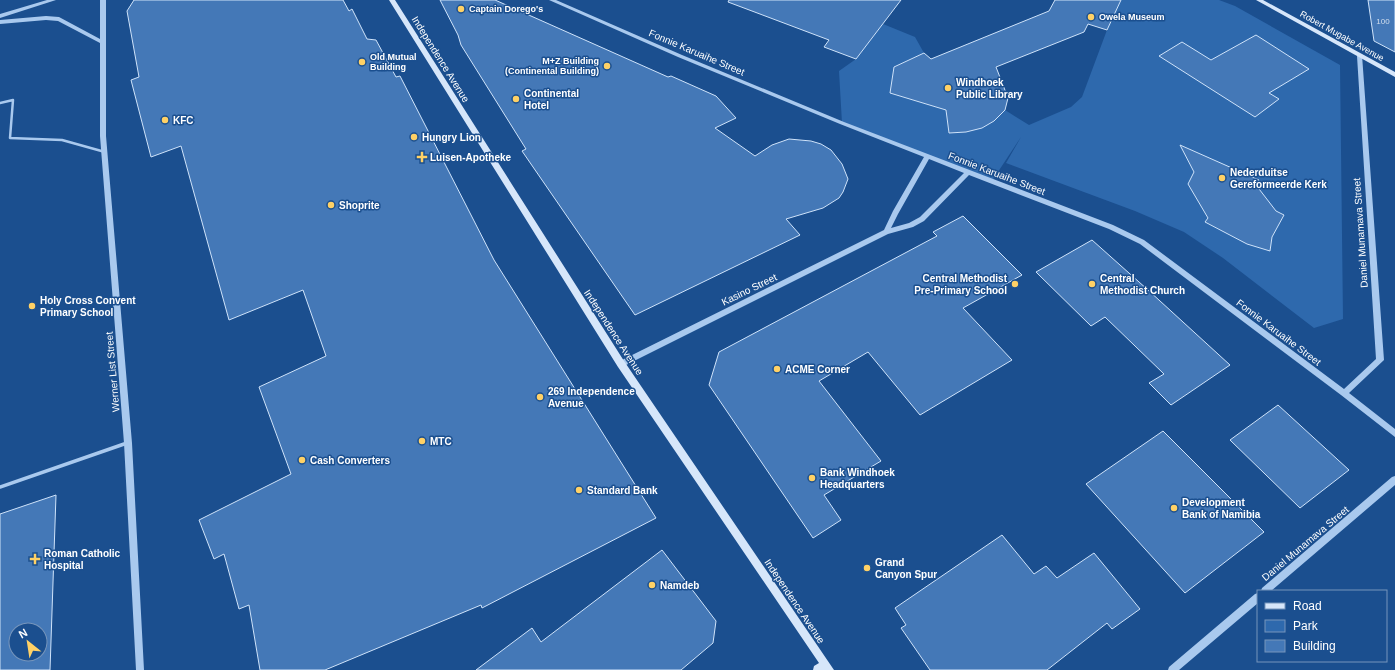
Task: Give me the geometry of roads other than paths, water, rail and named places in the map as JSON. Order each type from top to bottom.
[{"type":"main road","name":"Independence Avenue","points":[[392,0],[621,364],[824,668]]},
{"type":"main road","name":"Robert Mugabe Avenue","points":[[1259,0],[1395,75]]},
{"type":"street","points":[[0,16],[53,0]]},
{"type":"street","name":"Werner List Street","points":[[102,0],[103,136],[128,443],[140,670]]},
{"type":"street","name":"Fonnie Karuaihe Street","points":[[552,0],[695,62],[1111,228],[1142,242],[1344,393],[1395,434]]},
{"type":"street","points":[[0,22],[46,18],[59,19],[102,42]]},
{"type":"street","name":"Daniel Munamava Street","points":[[1344,393],[1380,360],[1360,56]]},
{"type":"street","points":[[886,232],[894,213],[928,156]]},
{"type":"street","name":"Kasino Street","points":[[621,364],[886,232],[911,226],[922,219],[968,172]]},
{"type":"street","name":"Daniel Munamava Street","points":[[1266,590],[1395,480]]},
{"type":"street","points":[[1172,670],[1257,598]]},
{"type":"lane","points":[[0,103],[13,100],[10,138],[62,140],[105,152]]},
{"type":"lane","points":[[0,487],[128,443]]},
{"type":"place","name":"Captain Dorego's","points":[[461,9]]},
{"type":"place","name":"Owela Museum","points":[[1091,17]]},
{"type":"place","name":"Old Mutual Building","points":[[362,62]]},
{"type":"place","name":"M+Z Building (Continental Building)","points":[[607,66]]},
{"type":"place","name":"Windhoek Public Library","points":[[948,88]]},
{"type":"place","name":"Continental Hotel","points":[[516,99]]},
{"type":"place","name":"KFC","points":[[165,120]]},
{"type":"place","name":"Hungry Lion","points":[[414,137]]},
{"type":"place","name":"Luisen-Apotheke","points":[[422,157]]},
{"type":"place","name":"Nederduitse Gereformeerde Kerk","points":[[1222,178]]},
{"type":"place","name":"Shoprite","points":[[331,205]]},
{"type":"place","name":"Central Methodist Pre-Primary School","points":[[1015,284]]},
{"type":"place","name":"Central Methodist Church","points":[[1092,284]]},
{"type":"place","name":"Holy Cross Convent Primary School","points":[[32,306]]},
{"type":"place","name":"ACME Corner","points":[[777,369]]},
{"type":"place","name":"269 Independence Avenue","points":[[540,397]]},
{"type":"place","name":"MTC","points":[[422,441]]},
{"type":"place","name":"Cash Converters","points":[[302,460]]},
{"type":"place","name":"Bank Windhoek Headquarters","points":[[812,478]]},
{"type":"place","name":"Standard Bank","points":[[579,490]]},
{"type":"place","name":"Development Bank of Namibia","points":[[1174,508]]},
{"type":"place","name":"Roman Catholic Hospital","points":[[35,559]]},
{"type":"place","name":"Grand Canyon Spur","points":[[867,568]]},
{"type":"place","name":"Namdeb","points":[[652,585]]}]
